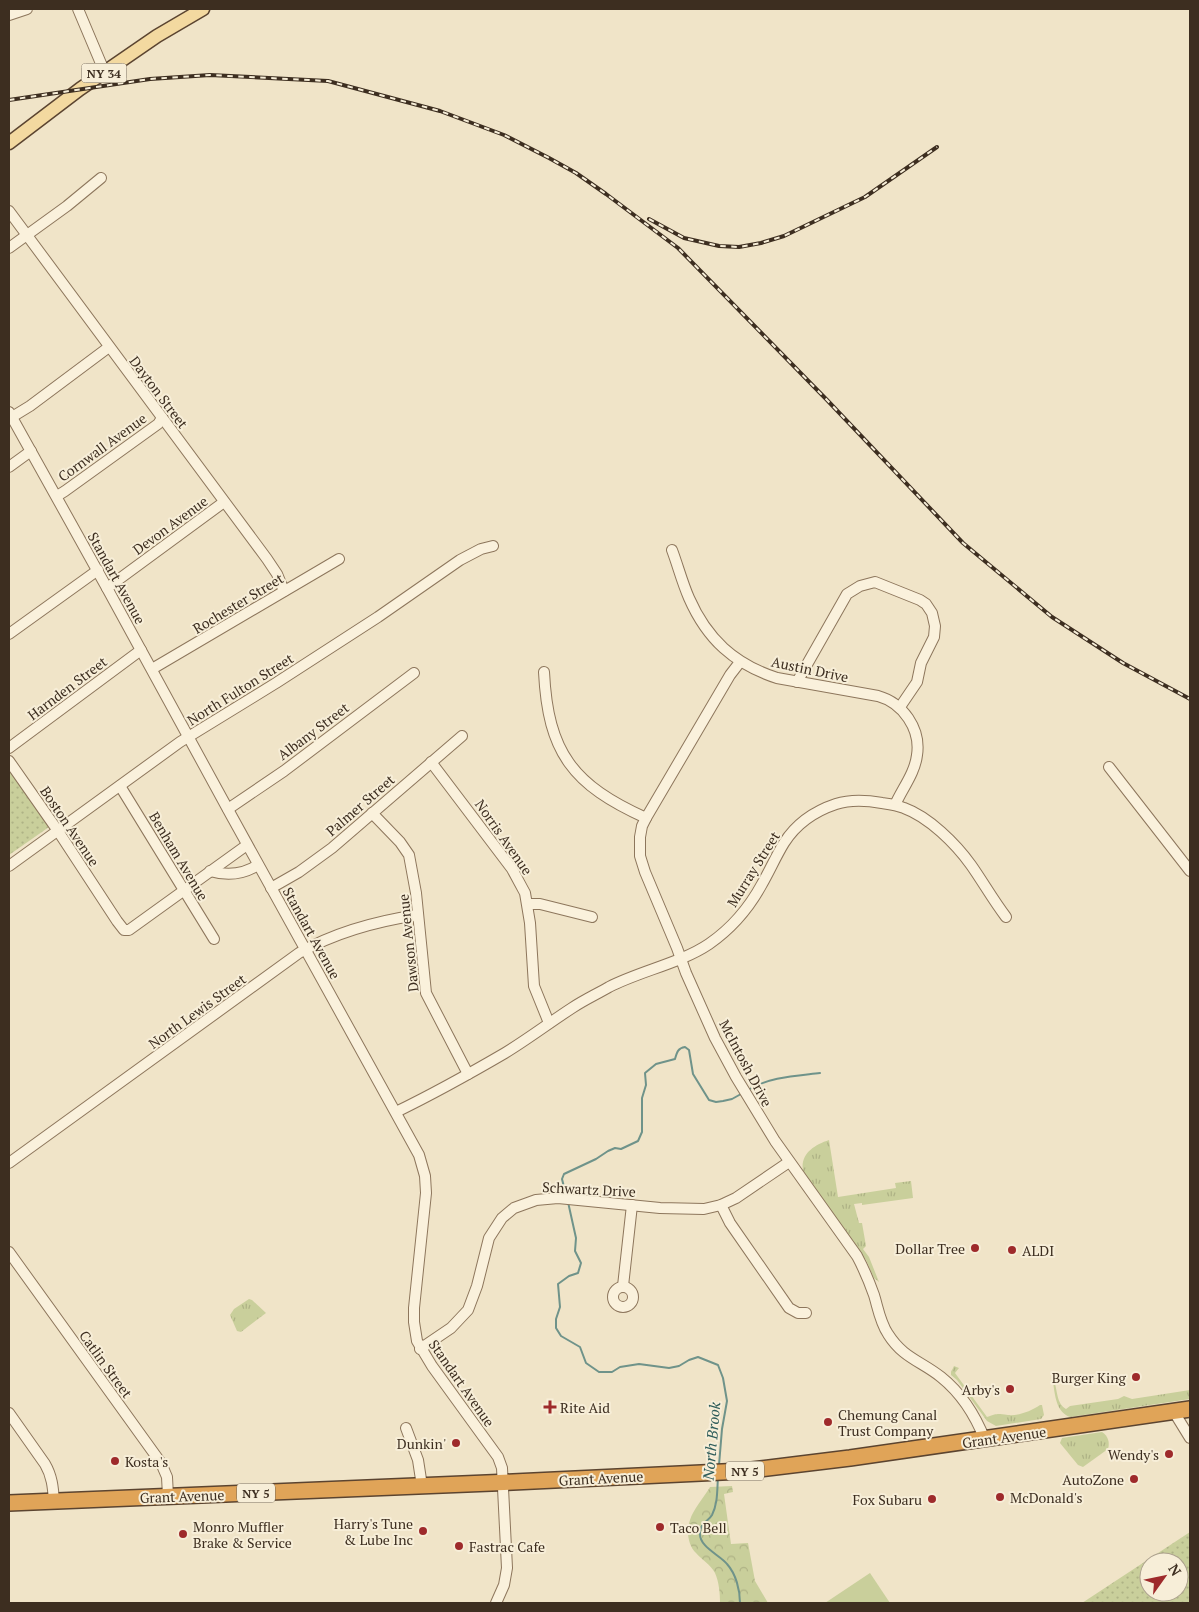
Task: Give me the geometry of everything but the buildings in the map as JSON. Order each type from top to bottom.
[{"type":"highway","name":"Grant Avenue","points":[[9,1503],[743,1471],[984,1440],[1190,1410]]},
{"type":"main road","name":"NY 34","points":[[9,143],[80,89],[176,24],[203,9]]},
{"type":"street","points":[[9,15],[27,9]]},
{"type":"street","points":[[78,9],[105,73]]},
{"type":"street","points":[[9,248],[67,206],[101,178]]},
{"type":"street","name":"Dayton Street","points":[[9,211],[267,559],[277,574],[284,591]]},
{"type":"street","points":[[10,415],[30,406],[109,347]]},
{"type":"street","name":"Standart Avenue","points":[[10,415],[108,588],[258,865],[419,1154],[426,1186],[414,1308],[415,1334],[420,1349],[498,1457],[502,1468],[507,1568],[504,1585],[496,1603]]},
{"type":"street","name":"Cornwall Avenue","points":[[57,496],[158,424],[162,418]]},
{"type":"street","points":[[9,467],[31,451]]},
{"type":"street","name":"Devon Avenue","points":[[108,588],[224,502]]},
{"type":"street","name":"North Fulton Street","points":[[9,866],[189,737],[276,684],[460,560],[481,549],[494,546]]},
{"type":"street","name":"Austin Drive","points":[[672,550],[688,596],[704,626],[725,650],[740,662],[764,674],[797,682],[887,698],[900,707]]},
{"type":"street","name":"Rochester Street","points":[[152,670],[339,559]]},
{"type":"street","points":[[9,634],[98,570]]},
{"type":"street","points":[[797,682],[847,594],[860,586],[875,582],[923,602],[932,613],[935,626],[934,637],[921,663],[917,682],[900,707],[913,726],[918,755],[895,805]]},
{"type":"street","name":"Harnden Street","points":[[9,748],[141,650]]},
{"type":"street","name":"McIntosh Drive","points":[[740,662],[730,675],[642,826],[640,856],[644,872],[713,1033],[736,1077],[789,1162],[857,1256],[865,1271],[880,1318],[888,1335],[905,1355],[941,1377],[964,1402],[980,1426],[984,1440]]},
{"type":"street","points":[[544,672],[550,724],[566,759],[577,774],[598,792],[646,818]]},
{"type":"street","name":"Albany Street","points":[[228,809],[284,770],[414,673]]},
{"type":"street","name":"Palmer Street","points":[[271,888],[310,864],[462,736]]},
{"type":"street","name":"Boston Avenue","points":[[9,761],[124,930],[127,931],[184,890]]},
{"type":"street","name":"Norris Avenue","points":[[431,762],[512,869],[525,892],[528,904],[534,986],[549,1023]]},
{"type":"street","points":[[1109,767],[1190,871]]},
{"type":"street","name":"Benham Avenue","points":[[120,786],[214,939]]},
{"type":"street","name":"Murray Street","points":[[396,1112],[506,1052],[574,1007],[612,986],[707,945],[738,919],[763,883],[785,842],[805,820],[829,806],[849,800],[869,801],[895,805],[920,816],[937,829],[963,854],[1006,916]]},
{"type":"street","name":"Dawson Avenue","points":[[372,813],[400,842],[408,855],[414,877],[426,993],[468,1074]]},
{"type":"street","points":[[184,890],[247,844]]},
{"type":"street","points":[[210,871],[216,873],[244,872],[258,865]]},
{"type":"street","points":[[528,904],[540,904],[592,917]]},
{"type":"street","name":"North Lewis Street","points":[[9,1163],[306,949],[327,938],[359,928],[418,915]]},
{"type":"street","name":"Schwartz Drive","points":[[420,1349],[451,1328],[466,1313],[471,1305],[477,1286],[489,1238],[502,1218],[514,1208],[536,1200],[558,1198],[689,1210],[704,1209],[721,1205],[736,1198],[789,1162]]},
{"type":"street","points":[[623,1286],[632,1205]]},
{"type":"street","points":[[721,1205],[730,1223],[789,1308],[798,1314],[806,1313]]},
{"type":"street","name":"Catlin Street","points":[[9,1252],[161,1463],[167,1477],[168,1496]]},
{"type":"street","points":[[9,1412],[50,1472],[54,1501]]},
{"type":"street","points":[[1174,1412],[1190,1438]]},
{"type":"street","points":[[406,1428],[418,1460],[422,1486]]},
{"type":"green space","points":[[9,770],[49,827],[9,855]]},
{"type":"green space","points":[[829,1140],[838,1197],[896,1188],[895,1183],[911,1181],[913,1198],[862,1205],[862,1203],[854,1204],[859,1223],[862,1223],[866,1246],[863,1249],[869,1257],[879,1282],[874,1278],[866,1260],[803,1171],[804,1160],[809,1151]]},
{"type":"green space","points":[[249,1299],[266,1313],[241,1332],[237,1331],[230,1315],[234,1309]]},
{"type":"green space","points":[[954,1366],[959,1368],[955,1373],[987,1417],[998,1414],[1021,1414],[1040,1405],[1042,1405],[1044,1415],[1041,1419],[996,1426],[987,1421],[957,1380],[951,1375]]},
{"type":"green space","points":[[1054,1381],[1060,1404],[1066,1409],[1070,1406],[1118,1399],[1124,1396],[1132,1399],[1190,1390],[1190,1399],[1070,1417],[1065,1415],[1059,1407]]},
{"type":"green space","points":[[1102,1432],[1108,1439],[1108,1449],[1083,1467],[1078,1465],[1060,1443],[1062,1438]]},
{"type":"green space","points":[[732,1486],[733,1492],[724,1494],[731,1544],[748,1543],[755,1581],[768,1603],[720,1603],[715,1573],[693,1550],[688,1538],[691,1516],[710,1487]]},
{"type":"green space","points":[[1190,1532],[1190,1603],[1082,1603],[1139,1566],[1139,1602],[1189,1602],[1189,1552],[1160,1552]]},
{"type":"green space","points":[[870,1573],[890,1603],[825,1603]]},
{"type":"waterway","name":"North Brook","points":[[566,1195],[562,1179],[564,1174],[596,1159],[608,1151],[615,1148],[621,1149],[638,1141],[642,1132],[642,1098],[646,1085],[645,1073],[656,1064],[675,1059],[679,1049],[685,1047],[689,1050],[693,1074],[709,1100],[723,1101],[741,1094]]},
{"type":"waterway","name":"North Brook","points":[[748,1090],[773,1080],[820,1073]]},
{"type":"waterway","name":"North Brook","points":[[568,1202],[576,1238],[575,1251],[581,1263],[578,1273],[569,1276],[558,1284],[560,1307],[556,1319],[556,1328],[561,1336],[580,1347],[586,1363],[599,1372],[612,1372],[620,1367],[639,1364],[669,1368],[679,1366],[698,1357],[718,1365],[723,1378],[727,1401],[719,1465]]},
{"type":"waterway","name":"North Brook","points":[[718,1477],[715,1506],[712,1515],[701,1527],[700,1533],[706,1547],[724,1561],[733,1572],[737,1582],[740,1603]]},
{"type":"railway","points":[[9,100],[150,79],[210,75],[328,81],[440,111],[504,135],[576,173],[678,248],[827,400],[963,543],[1052,617],[1123,663],[1190,699]]},
{"type":"railway","points":[[649,219],[684,238],[719,246],[739,247],[761,243],[784,236],[865,197],[937,147]]},
{"type":"place","name":"Dollar Tree","points":[[975,1248]]},
{"type":"place","name":"ALDI","points":[[1012,1250]]},
{"type":"place","name":"Burger King","points":[[1136,1377]]},
{"type":"place","name":"Arby's","points":[[1010,1389]]},
{"type":"place","name":"Rite Aid","points":[[550,1407]]},
{"type":"place","name":"Chemung Canal Trust Company","points":[[828,1422]]},
{"type":"place","name":"Dunkin'","points":[[456,1443]]},
{"type":"place","name":"Wendy's","points":[[1169,1454]]},
{"type":"place","name":"Kosta's","points":[[115,1461]]},
{"type":"place","name":"AutoZone","points":[[1134,1479]]},
{"type":"place","name":"McDonald's","points":[[1000,1497]]},
{"type":"place","name":"Fox Subaru","points":[[932,1499]]},
{"type":"place","name":"Taco Bell","points":[[660,1527]]},
{"type":"place","name":"Harry's Tune & Lube Inc","points":[[423,1531]]},
{"type":"place","name":"Monro Muffler Brake & Service","points":[[183,1534]]},
{"type":"place","name":"Fastrac Cafe","points":[[459,1546]]}]
